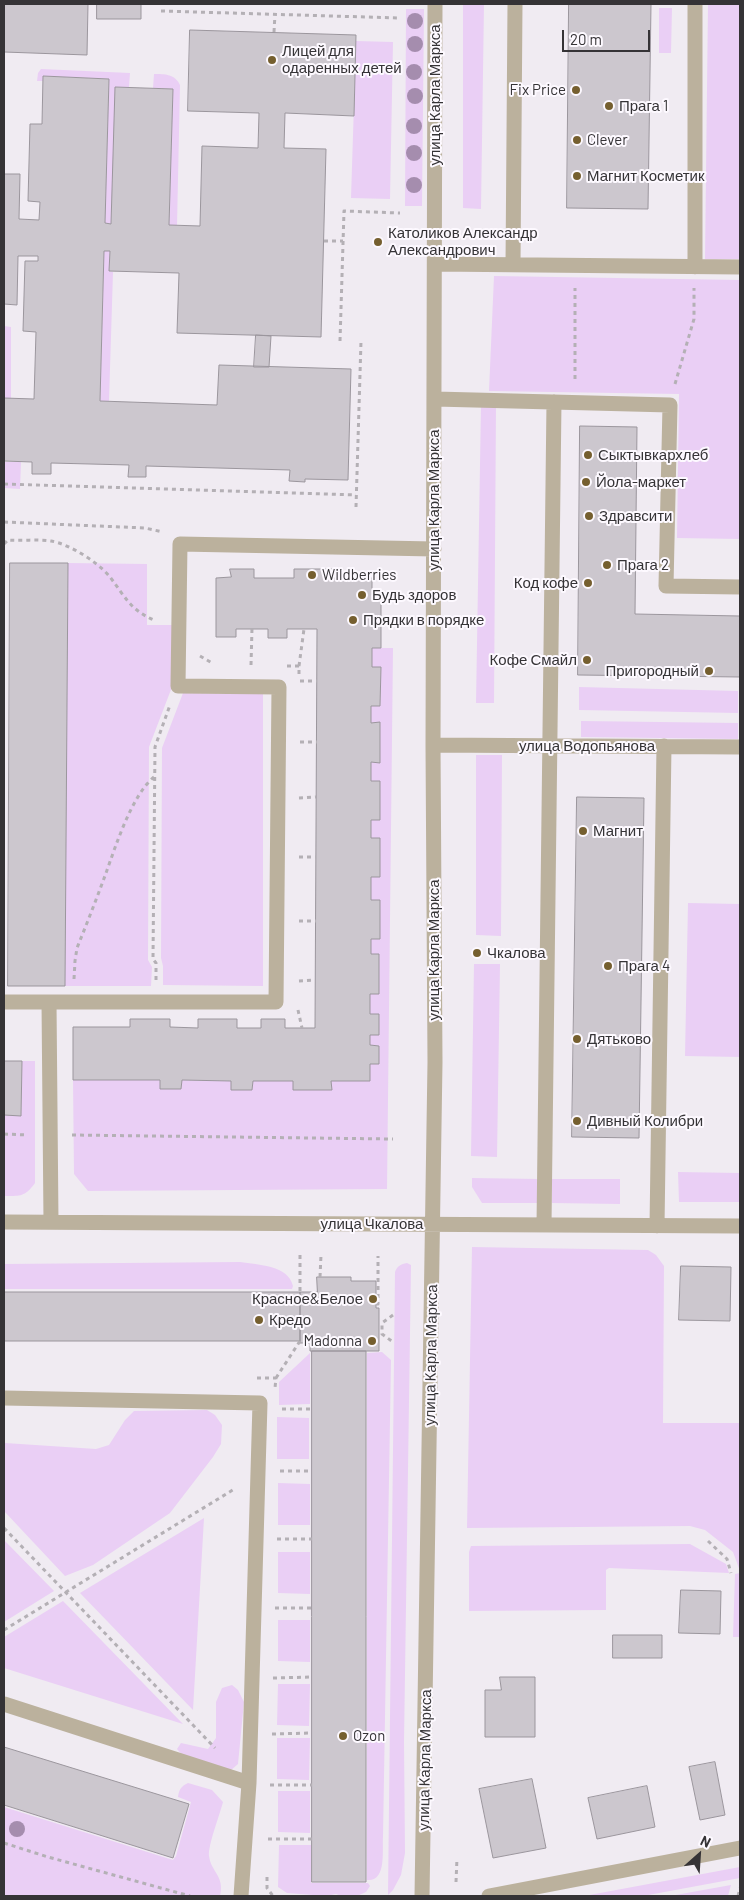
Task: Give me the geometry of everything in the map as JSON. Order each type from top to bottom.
[{"type":"street","name":"улица Карла Маркса","points":[[422,1896],[435,1062],[435,4]]},
{"type":"street","points":[[513,265],[515,4]]},
{"type":"street","points":[[695,4],[695,267]]},
{"type":"street","points":[[435,264],[740,268]]},
{"type":"street","points":[[434,399],[670,404],[666,586],[740,587]]},
{"type":"street","points":[[544,1225],[554,402]]},
{"type":"street","points":[[4,1002],[276,1002],[279,687],[178,686],[180,544],[434,549]]},
{"type":"street","name":"улица Водопьянова","points":[[434,745],[740,746]]},
{"type":"street","points":[[657,1226],[664,746]]},
{"type":"street","points":[[49,1002],[51,1222]]},
{"type":"street","name":"улица Чкалова","points":[[4,1222],[740,1226]]},
{"type":"street","points":[[5,1403],[260,1403],[249,1783],[241,1896]]},
{"type":"street","points":[[4,1704],[249,1783]]},
{"type":"street","points":[[489,1896],[740,1848]]},
{"type":"path","points":[[161,10],[400,18]]},
{"type":"path","points":[[274,32],[275,14]]},
{"type":"path","points":[[340,340],[344,211],[400,213]]},
{"type":"path","points":[[324,241],[343,241]]},
{"type":"path","points":[[575,266],[575,403]]},
{"type":"path","points":[[670,404],[694,319],[695,267]]},
{"type":"path","points":[[356,506],[361,341]]},
{"type":"path","points":[[4,484],[356,495]]},
{"type":"path","points":[[4,522],[145,528],[161,531],[180,544]]},
{"type":"path","points":[[4,544],[8,540],[52,541],[82,553],[108,575],[128,603],[144,616],[178,631]]},
{"type":"path","points":[[251,666],[252,628]]},
{"type":"path","points":[[299,666],[304,629]]},
{"type":"path","points":[[299,681],[317,681]]},
{"type":"path","points":[[156,1003],[156,963],[153,959],[154,747],[178,686]]},
{"type":"path","points":[[298,742],[317,742]]},
{"type":"path","points":[[74,1002],[77,948],[121,834],[140,792],[154,777]]},
{"type":"path","points":[[298,798],[316,797]]},
{"type":"path","points":[[298,857],[316,857]]},
{"type":"path","points":[[298,921],[316,922]]},
{"type":"path","points":[[298,981],[315,980]]},
{"type":"path","points":[[297,1008],[302,1028]]},
{"type":"path","points":[[4,1134],[393,1139]]},
{"type":"path","points":[[320,1255],[320,1277]]},
{"type":"path","points":[[300,1256],[300,1292]]},
{"type":"path","points":[[376,1304],[378,1304],[378,1256]]},
{"type":"path","points":[[393,1315],[382,1323],[381,1328],[382,1334],[393,1342]]},
{"type":"path","points":[[260,1403],[300,1341]]},
{"type":"path","points":[[275,1410],[312,1409]]},
{"type":"path","points":[[274,1471],[312,1471]]},
{"type":"path","points":[[4,1630],[258,1475]]},
{"type":"path","points":[[4,1528],[222,1755]]},
{"type":"path","points":[[273,1539],[312,1539]]},
{"type":"path","points":[[708,1541],[727,1559],[731,1573]]},
{"type":"path","points":[[272,1608],[312,1608]]},
{"type":"path","points":[[270,1678],[312,1677]]},
{"type":"path","points":[[270,1734],[312,1733]]},
{"type":"path","points":[[268,1785],[312,1784]]},
{"type":"path","points":[[268,1839],[312,1839]]},
{"type":"path","points":[[4,1843],[190,1896]]},
{"type":"path","points":[[456,1858],[456,1882]]},
{"type":"path","points":[[267,1888],[274,1896]]},
{"type":"path","points":[[738,1896],[740,1888]]},
{"type":"shaded area","points":[[463,4],[484,4],[481,209],[463,208]]},
{"type":"shaded area","points":[[708,4],[740,4],[740,259],[705,259]]},
{"type":"shaded area","points":[[659,8],[672,8],[671,53],[659,53]]},
{"type":"shaded area","points":[[406,9],[424,9],[422,206],[405,206]]},
{"type":"shaded area","points":[[356,41],[393,42],[390,199],[351,198]]},
{"type":"shaded area","points":[[41,69],[130,73],[129,87],[116,87],[111,224],[105,223],[109,79],[44,76],[43,81],[37,81],[38,73]]},
{"type":"shaded area","points":[[154,74],[172,77],[180,85],[177,226],[169,225],[173,89],[153,88]]},
{"type":"shaded area","points":[[104,251],[110,251],[109,271],[113,272],[109,401],[100,401]]},
{"type":"shaded area","points":[[494,276],[740,280],[740,539],[677,538],[679,394],[489,391]]},
{"type":"shaded area","points":[[4,326],[11,327],[11,399],[4,399]]},
{"type":"shaded area","points":[[481,405],[496,405],[494,703],[476,703]]},
{"type":"shaded area","points":[[4,462],[21,462],[20,489],[4,488]]},
{"type":"shaded area","points":[[68,563],[147,564],[147,625],[172,625],[172,687],[149,747],[148,960],[152,967],[151,986],[65,986]]},
{"type":"shaded area","points":[[372,648],[393,648],[387,1189],[88,1191],[74,1174],[73,1080],[160,1080],[160,1089],[181,1089],[182,1080],[231,1081],[231,1090],[252,1090],[253,1081],[293,1081],[293,1090],[331,1090],[331,1081],[370,1081],[370,1064],[379,1064],[379,1046],[370,1045],[370,1035],[379,1034],[379,1014],[370,1014],[370,994],[379,994],[379,954],[371,954],[371,939],[380,900],[371,900],[371,820],[380,820],[380,782],[371,781],[371,762],[380,762],[380,723],[371,723],[371,706],[380,706],[381,667],[372,667]]},
{"type":"shaded area","points":[[579,687],[738,691],[738,713],[579,710]]},
{"type":"shaded area","points":[[183,693],[263,694],[263,986],[163,985],[161,958],[162,748]]},
{"type":"shaded area","points":[[581,721],[738,723],[738,739],[581,737]]},
{"type":"shaded area","points":[[476,755],[502,755],[501,936],[476,935]]},
{"type":"shaded area","points":[[688,903],[740,904],[740,1057],[685,1056]]},
{"type":"shaded area","points":[[474,964],[500,964],[497,1157],[471,1156]]},
{"type":"shaded area","points":[[22,1061],[35,1061],[35,1183],[22,1195],[4,1196],[4,1115],[21,1115]]},
{"type":"shaded area","points":[[678,1172],[740,1173],[740,1202],[679,1202]]},
{"type":"shaded area","points":[[472,1178],[539,1179],[538,1203],[482,1203],[472,1187]]},
{"type":"shaded area","points":[[552,1179],[620,1179],[620,1204],[552,1203]]},
{"type":"shaded area","points":[[472,1247],[648,1250],[656,1255],[664,1266],[663,1423],[740,1423],[740,1571],[733,1552],[705,1530],[690,1526],[467,1528]]},
{"type":"shaded area","points":[[240,1262],[264,1265],[279,1270],[290,1279],[293,1286],[292,1289],[4,1289],[4,1264]]},
{"type":"shaded area","points":[[407,1263],[411,1265],[404,1742],[405,1853],[401,1875],[388,1895],[395,1272],[397,1268]]},
{"type":"shaded area","points":[[382,1352],[391,1360],[383,1857],[381,1871],[378,1876],[367,1880],[367,1353]]},
{"type":"shaded area","points":[[310,1353],[310,1404],[279,1405],[279,1382]]},
{"type":"shaded area","points":[[207,1410],[215,1415],[222,1425],[221,1444],[213,1457],[170,1513],[93,1565],[65,1576],[4,1511],[5,1443],[96,1449],[109,1445],[125,1420],[134,1411]]},
{"type":"shaded area","points":[[277,1417],[309,1418],[309,1459],[277,1459]]},
{"type":"shaded area","points":[[278,1483],[310,1484],[310,1525],[278,1525]]},
{"type":"shaded area","points":[[204,1518],[193,1710],[80,1593]]},
{"type":"shaded area","points":[[4,1540],[54,1591],[4,1622]]},
{"type":"shaded area","points":[[690,1544],[726,1564],[729,1573],[609,1568],[606,1570],[606,1610],[469,1611],[469,1552],[471,1546]]},
{"type":"shaded area","points":[[278,1552],[310,1552],[310,1594],[278,1593]]},
{"type":"shaded area","points":[[740,1573],[740,1637],[733,1637],[735,1574]]},
{"type":"shaded area","points":[[63,1601],[183,1724],[4,1668],[4,1637]]},
{"type":"shaded area","points":[[278,1620],[310,1620],[310,1662],[278,1661]]},
{"type":"shaded area","points":[[278,1684],[310,1684],[309,1726],[277,1725]]},
{"type":"shaded area","points":[[232,1685],[238,1690],[244,1702],[238,1764],[230,1771],[183,1756],[177,1749],[181,1743],[208,1749],[216,1738],[216,1702],[222,1688]]},
{"type":"shaded area","points":[[277,1738],[310,1738],[309,1780],[277,1779]]},
{"type":"shaded area","points":[[188,1783],[212,1790],[223,1802],[209,1851],[210,1861],[221,1884],[220,1896],[4,1896],[4,1807],[173,1860],[176,1856],[191,1802],[178,1797],[178,1795],[182,1787]]},
{"type":"shaded area","points":[[278,1791],[310,1791],[310,1833],[278,1832]]},
{"type":"shaded area","points":[[279,1845],[311,1845],[311,1883],[368,1883],[370,1886],[366,1892],[357,1896],[287,1893],[278,1887]]},
{"type":"shaded area","points":[[740,1867],[740,1878],[643,1896],[584,1896]]},
{"type":"shaded area","points":[[731,1885],[728,1896],[670,1896]]},
{"type":"building","points":[[4,4],[88,4],[87,55],[4,52]]},
{"type":"building","points":[[97,4],[141,4],[141,19],[97,19]]},
{"type":"building","name":"Прага 1","points":[[569,4],[651,4],[648,209],[567,208]]},
{"type":"building","points":[[190,30],[356,35],[354,116],[285,113],[284,148],[326,149],[321,337],[177,333],[179,273],[109,271],[110,251],[104,251],[100,401],[217,405],[219,365],[351,369],[348,480],[305,479],[305,482],[289,481],[290,470],[146,466],[146,477],[128,477],[129,465],[51,463],[51,474],[32,474],[32,462],[4,461],[4,398],[34,399],[36,332],[23,331],[25,261],[38,261],[38,256],[18,256],[17,305],[4,304],[4,174],[20,174],[19,219],[39,220],[40,202],[28,201],[30,124],[42,124],[43,76],[109,79],[105,223],[111,224],[115,87],[173,89],[169,225],[200,226],[202,146],[258,148],[259,113],[188,111]]},
{"type":"building","points":[[256,335],[271,336],[269,367],[254,367]]},
{"type":"building","name":"Прага 2","points":[[580,426],[637,427],[635,614],[740,616],[740,677],[578,675]]},
{"type":"building","points":[[10,563],[68,563],[65,986],[8,986]]},
{"type":"building","points":[[230,569],[254,569],[254,578],[294,578],[294,569],[333,569],[332,578],[372,578],[372,595],[381,595],[381,617],[372,617],[372,625],[381,625],[381,648],[372,648],[372,667],[381,667],[380,706],[371,706],[371,723],[380,722],[380,763],[371,762],[371,781],[380,781],[380,820],[371,820],[371,838],[380,838],[380,877],[371,877],[371,900],[380,900],[380,939],[371,939],[371,954],[379,954],[379,994],[370,994],[370,1014],[379,1014],[379,1035],[370,1035],[370,1045],[379,1046],[379,1064],[370,1064],[370,1081],[331,1081],[332,1090],[293,1090],[293,1081],[253,1081],[252,1090],[231,1090],[231,1081],[182,1080],[181,1089],[160,1089],[160,1080],[73,1080],[73,1027],[130,1027],[130,1019],[170,1019],[170,1027],[198,1028],[198,1019],[237,1019],[237,1028],[261,1028],[261,1019],[285,1019],[285,1028],[315,1028],[317,629],[287,629],[287,638],[268,638],[268,629],[236,629],[236,637],[216,637],[216,578],[231,577]]},
{"type":"building","name":"Прага 4","points":[[577,797],[644,798],[639,1138],[572,1137]]},
{"type":"building","points":[[4,1061],[22,1061],[21,1116],[4,1115]]},
{"type":"building","points":[[681,1266],[731,1267],[730,1321],[679,1320]]},
{"type":"building","points":[[317,1277],[351,1277],[351,1281],[376,1281],[376,1308],[379,1308],[379,1351],[310,1351],[310,1343],[300,1343],[300,1292],[317,1292]]},
{"type":"building","points":[[4,1292],[300,1292],[300,1341],[4,1341]]},
{"type":"building","points":[[312,1351],[366,1351],[366,1882],[312,1882]]},
{"type":"building","points":[[681,1590],[721,1591],[720,1634],[679,1633]]},
{"type":"building","points":[[613,1635],[662,1635],[662,1658],[613,1658]]},
{"type":"building","points":[[500,1677],[535,1677],[535,1737],[485,1737],[485,1690],[501,1690]]},
{"type":"building","points":[[4,1747],[189,1804],[173,1858],[4,1805]]},
{"type":"building","points":[[715,1762],[725,1815],[700,1820],[689,1767]]},
{"type":"building","points":[[532,1779],[546,1848],[493,1858],[479,1789]]},
{"type":"building","points":[[647,1786],[655,1827],[597,1839],[588,1798]]},
{"type":"place","name":"Лицей для одаренных детей","points":[[272,60]]},
{"type":"place","name":"Fix Price","points":[[576,90]]},
{"type":"place","name":"Прага 1","points":[[609,106]]},
{"type":"place","name":"Clever","points":[[577,140]]},
{"type":"place","name":"Магнит Косметик","points":[[577,176]]},
{"type":"place","name":"Католиков Александр Александрович","points":[[378,242]]},
{"type":"place","name":"Сыктывкархлеб","points":[[588,455]]},
{"type":"place","name":"Йола-маркет","points":[[586,482]]},
{"type":"place","name":"Здравсити","points":[[589,516]]},
{"type":"place","name":"Прага 2","points":[[607,565]]},
{"type":"place","name":"Wildberries","points":[[312,575]]},
{"type":"place","name":"Код кофе","points":[[588,583]]},
{"type":"place","name":"Будь здоров","points":[[362,595]]},
{"type":"place","name":"Прядки в порядке","points":[[353,620]]},
{"type":"place","name":"Кофе Смайл","points":[[587,660]]},
{"type":"place","name":"Пригородный","points":[[709,671]]},
{"type":"place","name":"Магнит","points":[[583,831]]},
{"type":"place","name":"Чкалова","points":[[477,953]]},
{"type":"place","name":"Прага 4","points":[[608,966]]},
{"type":"place","name":"Дятьково","points":[[577,1039]]},
{"type":"place","name":"Дивный Колибри","points":[[577,1121]]},
{"type":"place","name":"Красное&Белое","points":[[373,1299]]},
{"type":"place","name":"Кредо","points":[[259,1320]]},
{"type":"place","name":"Madonna","points":[[372,1341]]},
{"type":"place","name":"Ozon","points":[[343,1736]]}]
